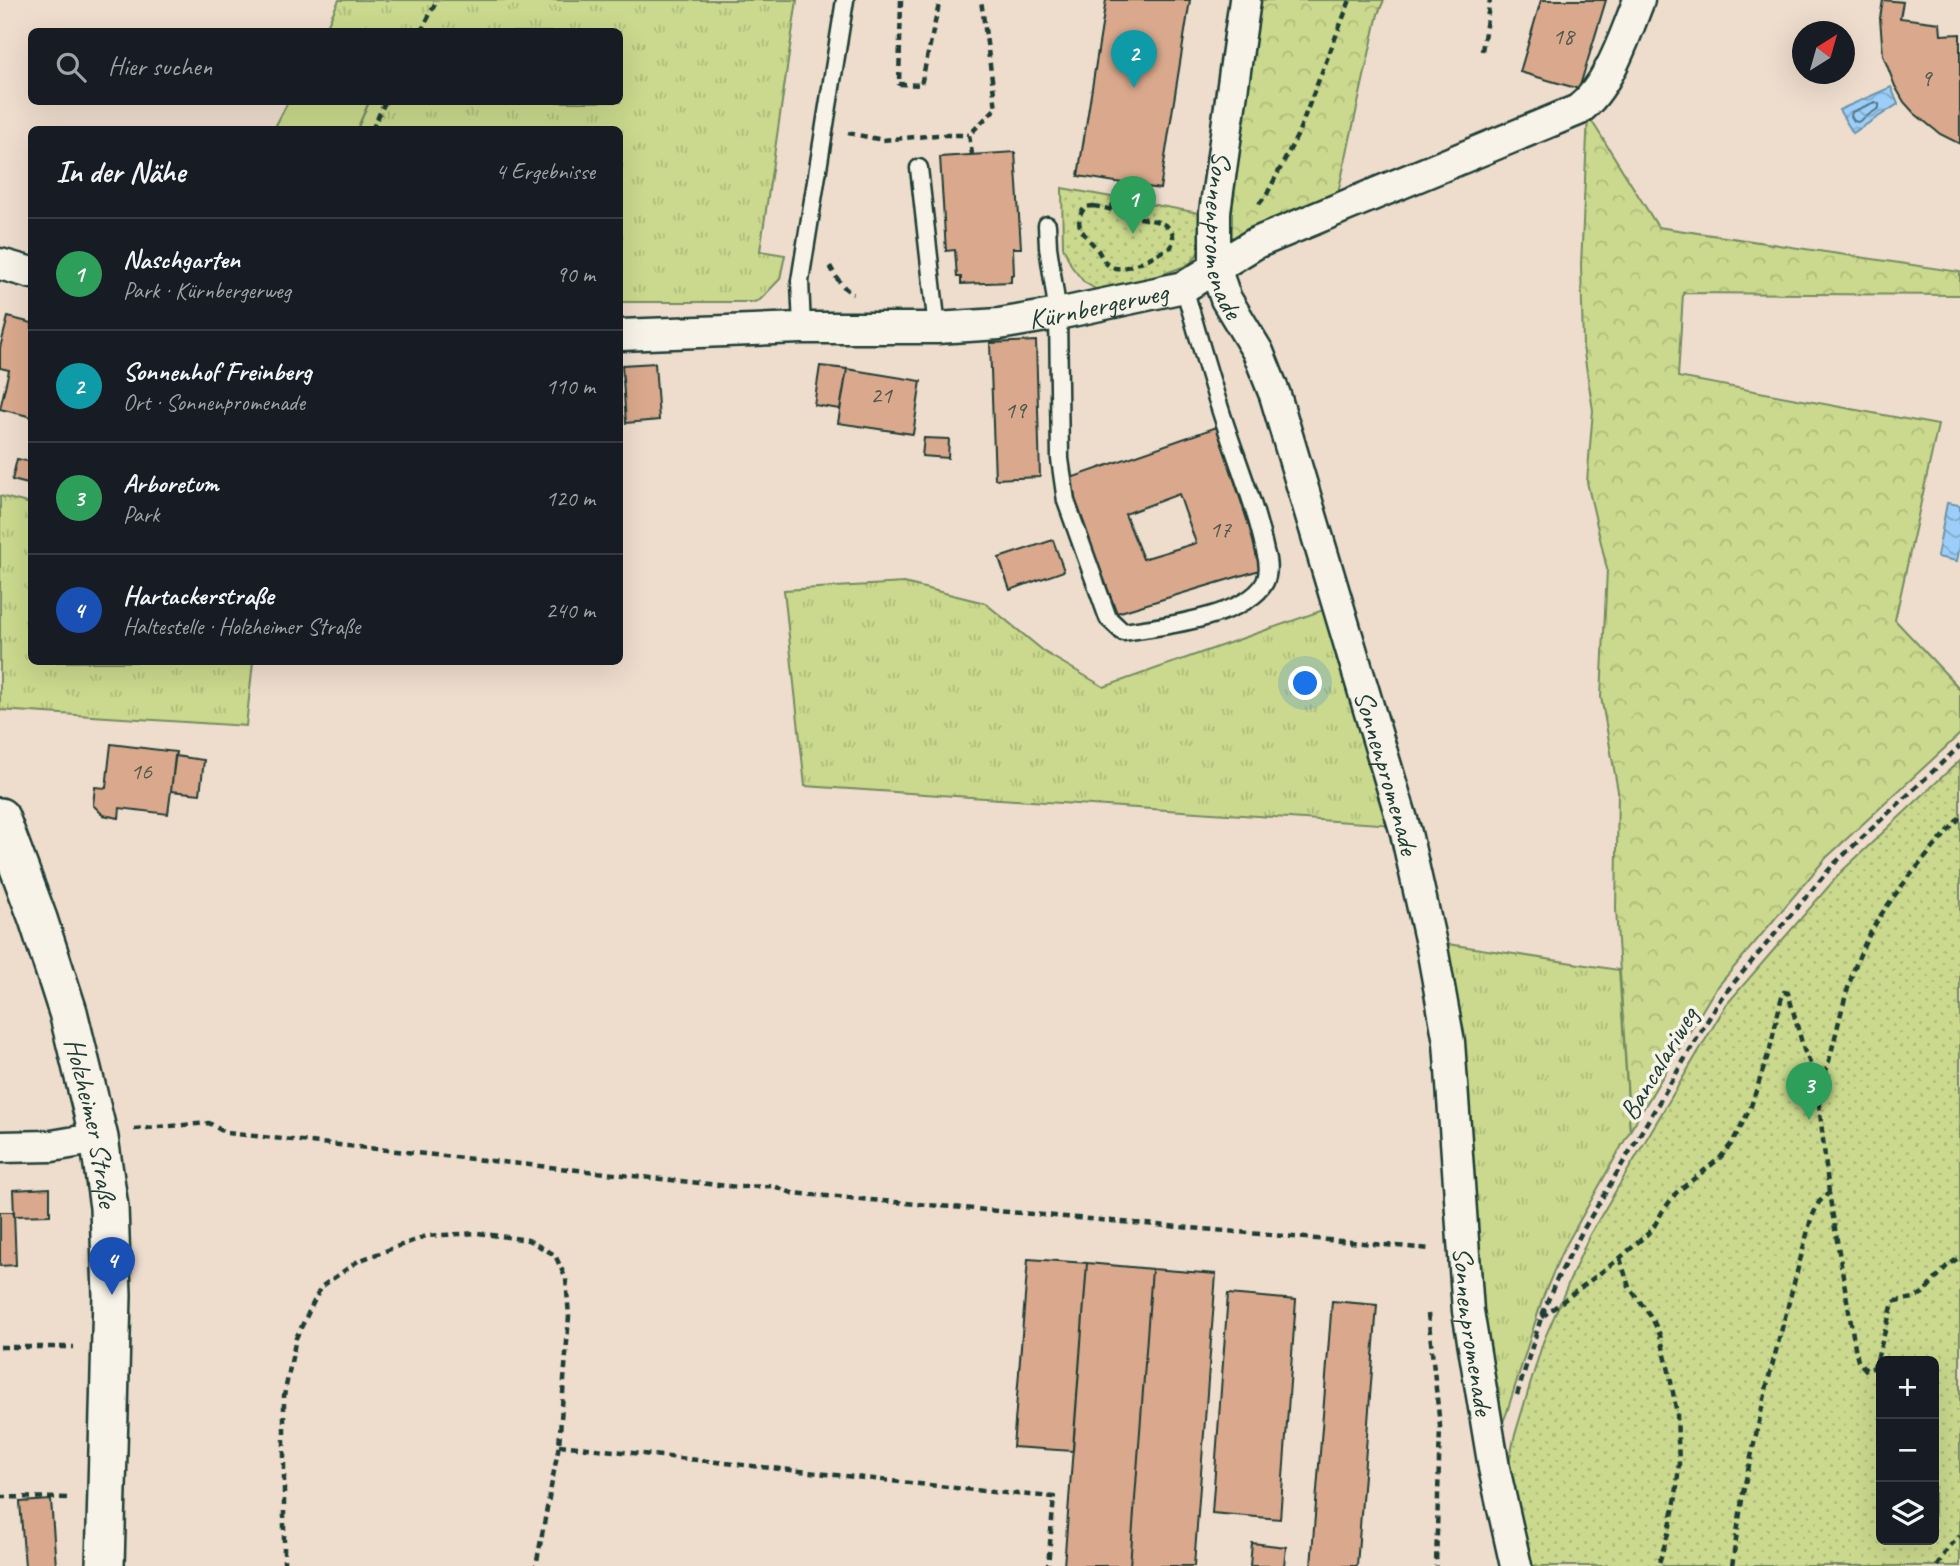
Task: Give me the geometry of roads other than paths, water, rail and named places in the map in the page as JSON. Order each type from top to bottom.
[{"type":"street","name":"Sonnenpromenade","points":[[1245,0],[1215,212],[1215,268],[1226,299],[1258,352],[1275,396],[1406,833],[1432,948],[1449,1042],[1468,1311],[1494,1468],[1516,1566]]},
{"type":"street","name":"Kürnbergerweg","points":[[623,335],[802,328],[937,328],[999,324],[1184,287],[1244,249],[1578,110],[1591,99],[1602,83],[1639,0]]},
{"type":"street","points":[[0,264],[28,272]]},
{"type":"street","name":"Holzheimer Straße","points":[[0,817],[38,919],[68,1012],[115,1133],[109,1207],[112,1295],[105,1566]]},
{"type":"street","points":[[0,1147],[52,1146],[115,1133]]},
{"type":"lane","points":[[802,328],[800,281],[845,0]]},
{"type":"lane","points":[[919,168],[937,328]]},
{"type":"lane","points":[[1047,225],[1058,314],[1060,459],[1066,501],[1108,618],[1123,632],[1195,620],[1231,610],[1256,593],[1265,583],[1268,570],[1266,552],[1251,500],[1184,287]]},
{"type":"water","points":[[1891,87],[1898,104],[1853,133],[1839,110]]},
{"type":"water","points":[[1947,503],[1960,505],[1960,546],[1957,561],[1937,557]]},
{"type":"place","name":"Sonnenhof Freinberg","points":[[1134,88]]},
{"type":"place","name":"Naschgarten","points":[[1133,234]]},
{"type":"place","name":"Arboretum","points":[[1809,1120]]},
{"type":"place","name":"Hartackerstraße","points":[[112,1295]]}]
